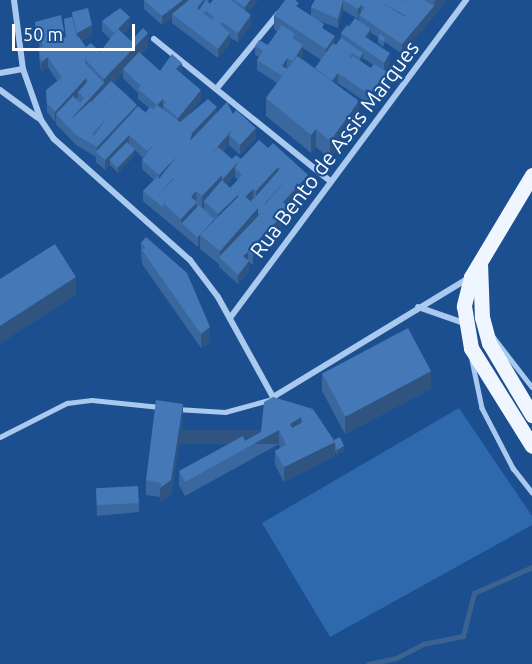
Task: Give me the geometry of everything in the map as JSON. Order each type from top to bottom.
[{"type":"main road","points":[[532,175],[478,272],[464,323],[471,348],[532,446]]},
{"type":"main road","points":[[478,272],[485,329],[500,365],[532,414]]},
{"type":"street","points":[[14,0],[23,69],[41,120],[54,139],[190,260],[230,318],[273,397],[417,307],[478,272]]},
{"type":"street","name":"Rua Bento de Assis Marques","points":[[230,318],[466,0]]},
{"type":"street","points":[[217,87],[283,9]]},
{"type":"street","points":[[154,39],[217,87],[330,181]]},
{"type":"street","points":[[0,73],[23,69]]},
{"type":"street","points":[[0,90],[41,120]]},
{"type":"street","points":[[417,307],[464,323]]},
{"type":"lane","points":[[485,329],[532,387]]},
{"type":"lane","points":[[471,348],[482,408],[513,468],[532,492]]},
{"type":"lane","points":[[0,437],[67,403],[92,400],[225,412],[250,407],[273,397]]},
{"type":"shaded area","points":[[459,408],[532,516],[532,525],[330,637],[262,523]]},
{"type":"building","points":[[144,0],[183,0],[162,16]]},
{"type":"building","points":[[189,0],[203,0],[197,8],[212,20],[214,17],[205,10],[213,0],[231,0],[251,15],[238,33],[222,22],[220,25],[230,33],[218,49],[172,14]]},
{"type":"building","points":[[206,0],[210,4],[204,13],[199,10]]},
{"type":"building","points":[[234,0],[250,0],[245,7]]},
{"type":"building","points":[[285,0],[295,0],[299,3],[296,6],[324,24],[322,28],[335,36],[326,49],[274,15]]},
{"type":"building","points":[[315,0],[343,0],[338,19],[311,7]]},
{"type":"building","points":[[343,0],[402,0],[414,8],[403,0],[424,0],[434,6],[402,44],[359,15],[365,7],[361,5],[358,9]],"holes":[[[380,2],[405,15],[405,17]]]},
{"type":"building","points":[[88,8],[92,25],[77,33],[72,12]]},
{"type":"building","points":[[120,8],[130,17],[114,33],[102,21]]},
{"type":"building","points":[[61,15],[64,31],[55,34],[56,43],[66,37],[79,37],[90,53],[85,63],[104,83],[69,121],[91,101],[100,109],[115,93],[125,103],[130,98],[137,105],[97,147],[76,135],[56,114],[73,96],[80,103],[84,98],[78,92],[88,81],[86,78],[55,112],[47,103],[46,90],[62,78],[48,57],[41,62],[39,47],[43,46],[35,22]],"holes":[[[107,118],[94,136],[92,134]]]},
{"type":"building","points":[[72,17],[77,37],[66,37],[64,19]]},
{"type":"building","points":[[355,18],[371,29],[365,37],[349,26]]},
{"type":"building","points":[[282,25],[295,34],[292,38],[303,45],[293,61],[287,58],[282,66],[287,69],[282,76],[257,60],[263,51],[255,46],[259,40],[268,45]]},
{"type":"building","points":[[347,25],[390,53],[384,63],[341,33]]},
{"type":"building","points":[[143,28],[148,33],[104,79],[85,59],[92,51],[97,56],[118,29],[131,41]]},
{"type":"building","points":[[380,34],[385,38],[383,42],[378,38]]},
{"type":"building","points":[[341,38],[363,53],[360,58],[352,53],[350,56],[336,45]]},
{"type":"building","points":[[91,43],[100,52],[97,56],[92,51],[90,53],[86,47]]},
{"type":"building","points":[[333,43],[348,53],[351,59],[353,56],[383,76],[370,95],[338,73],[332,81],[315,68]]},
{"type":"building","points":[[139,52],[160,71],[172,54],[182,63],[176,69],[201,90],[178,118],[163,105],[166,103],[163,99],[157,105],[138,89],[141,86],[123,69]]},
{"type":"building","points":[[297,56],[359,101],[330,141],[316,129],[311,135],[266,98]]},
{"type":"building","points":[[374,64],[389,73],[383,81],[383,76],[371,68]]},
{"type":"building","points":[[111,81],[130,98],[125,103],[115,93],[100,109],[92,101]]},
{"type":"building","points":[[208,99],[217,107],[192,133],[190,141],[227,102],[233,114],[236,110],[256,128],[240,145],[229,135],[233,129],[211,154],[218,147],[232,159],[236,155],[241,159],[259,140],[268,148],[273,143],[308,175],[283,202],[289,208],[251,248],[253,256],[248,252],[243,256],[249,261],[238,275],[219,257],[260,214],[258,208],[251,202],[280,169],[278,167],[256,191],[253,189],[245,197],[239,191],[238,195],[218,214],[204,201],[222,180],[222,175],[202,158],[163,203],[163,207],[143,191],[157,177],[159,179],[177,156],[159,175],[142,160],[155,143],[147,151],[129,135],[105,160],[96,152],[138,106],[148,115],[157,105],[180,122]],"holes":[[[238,162],[235,168],[242,175],[230,188],[222,180]],[[290,175],[265,205],[264,204]]]},
{"type":"building","points":[[150,107],[153,110],[148,115],[146,112]]},
{"type":"building","points":[[127,142],[135,150],[117,167],[109,160]]},
{"type":"building","points":[[202,158],[222,175],[202,196],[196,191],[191,197],[197,202],[181,219],[163,203]]},
{"type":"building","points":[[239,191],[258,208],[220,251],[200,235],[238,197]]},
{"type":"building","points":[[199,205],[214,219],[197,238],[182,223]]},
{"type":"building","points":[[146,237],[187,273],[210,327],[201,334],[142,250],[146,248],[141,243]]},
{"type":"building","points":[[55,244],[76,277],[0,326],[0,279]]},
{"type":"building","points":[[408,328],[431,371],[345,417],[322,374]]},
{"type":"building","points":[[273,397],[313,409],[335,442],[284,467],[275,451],[286,445],[279,430],[185,482],[179,471],[243,436],[245,441],[261,432],[264,402]],"holes":[[[301,417],[303,422],[292,428],[290,424]]]},
{"type":"building","points":[[156,400],[183,404],[171,480],[160,488],[161,483],[146,480]]},
{"type":"building","points":[[340,437],[344,446],[337,450],[334,440]]},
{"type":"building","points":[[138,486],[139,503],[97,505],[96,488]]},
{"type":"waterway","points":[[368,664],[396,658],[423,644],[463,636],[474,593],[532,567]]}]
